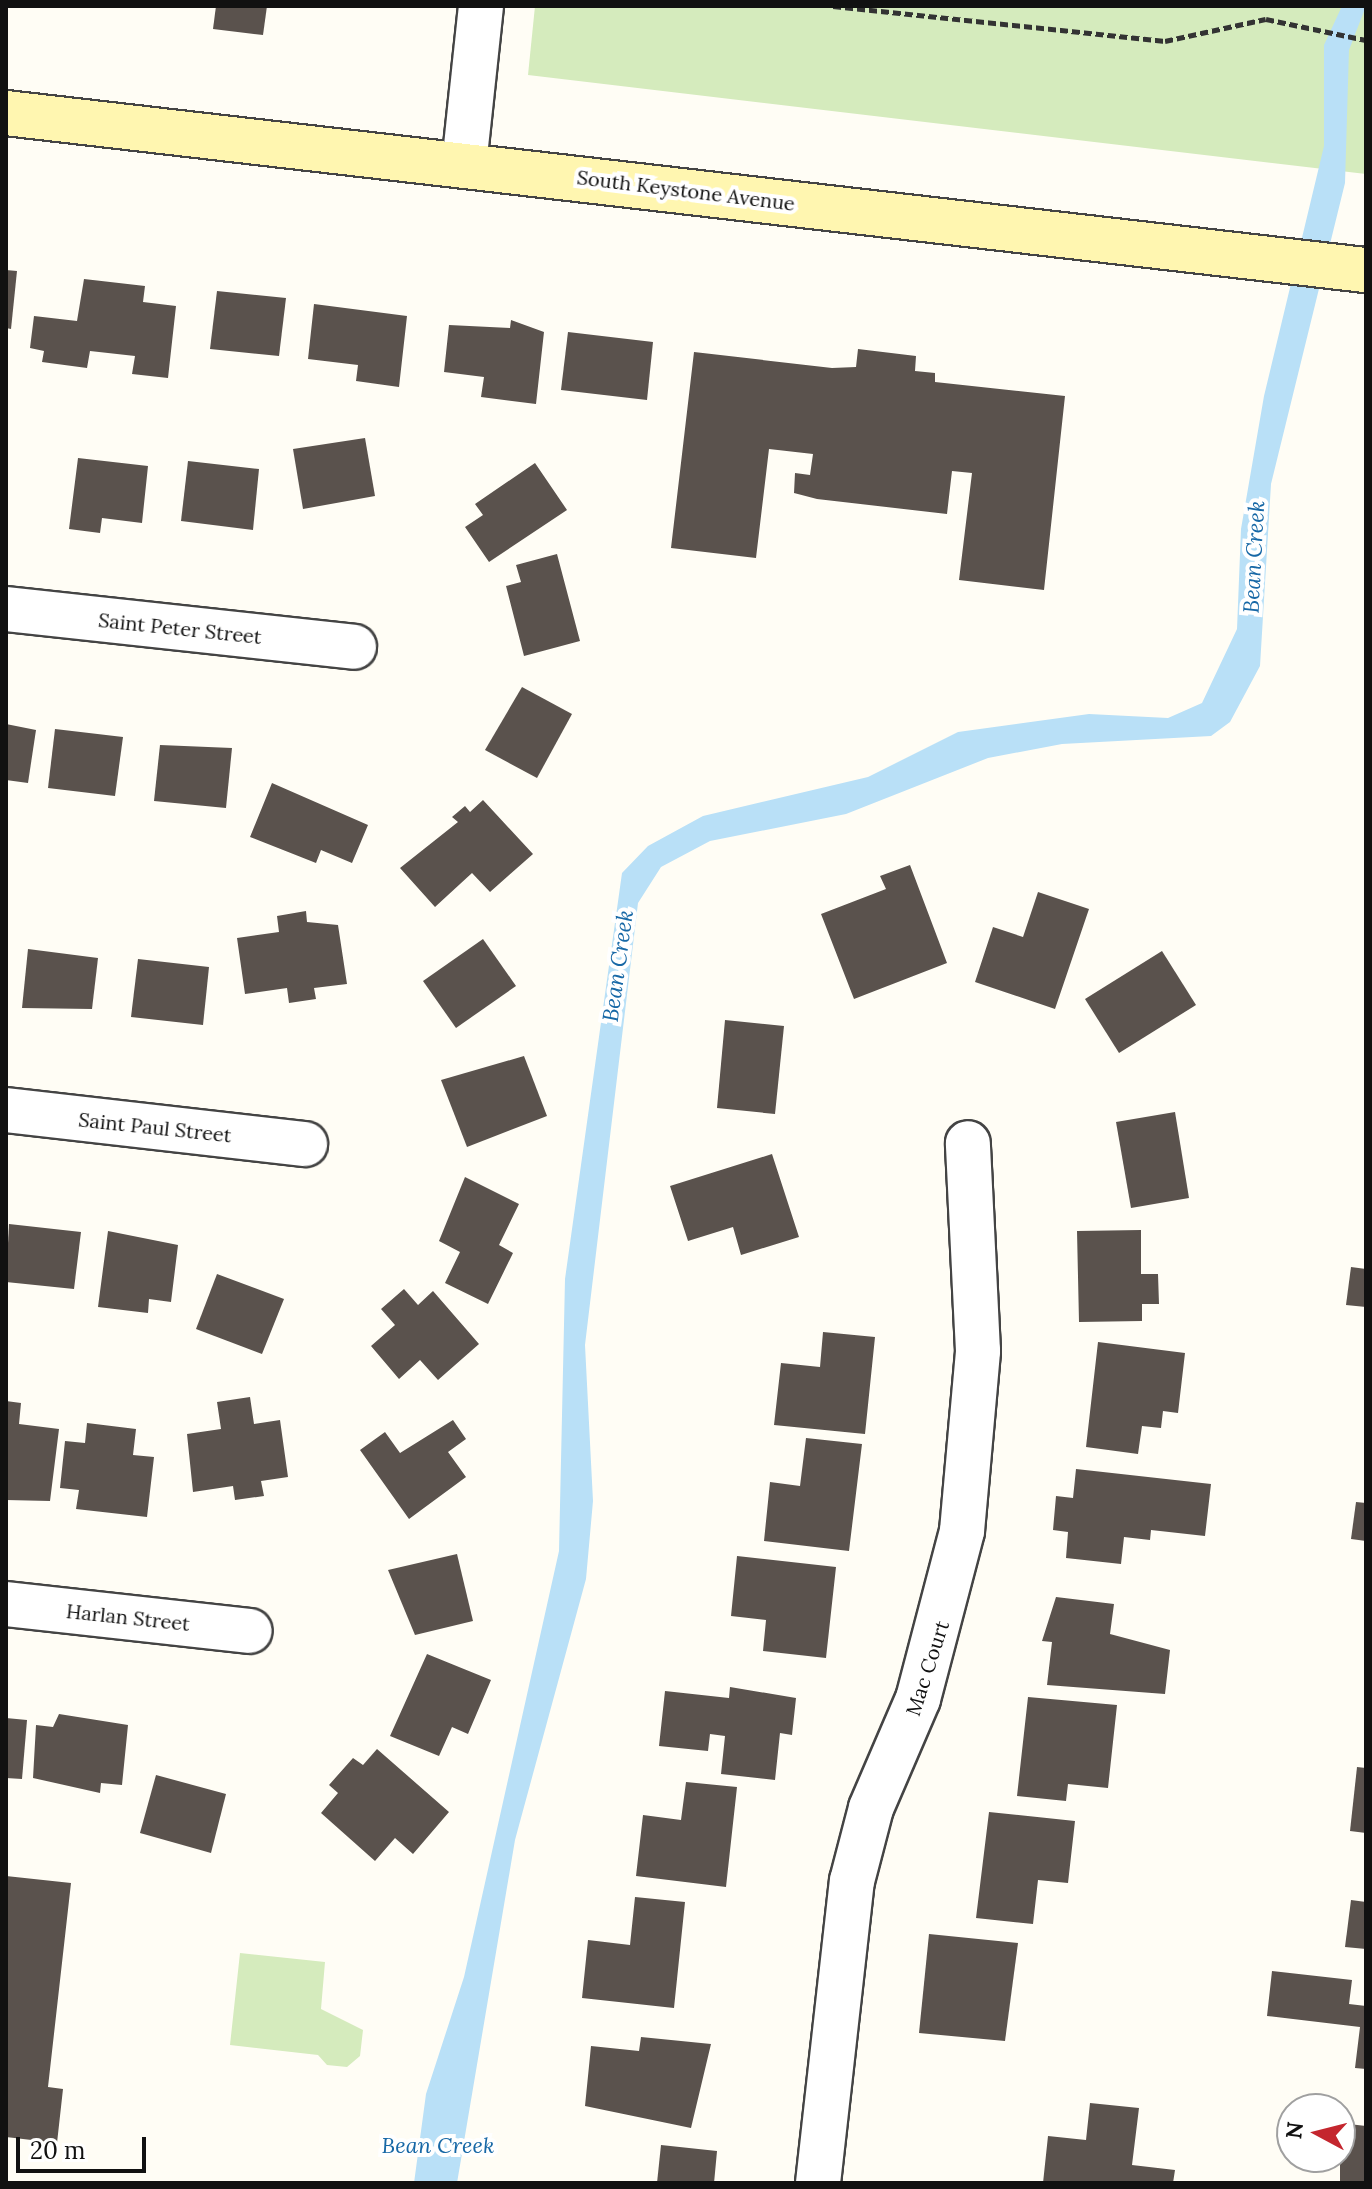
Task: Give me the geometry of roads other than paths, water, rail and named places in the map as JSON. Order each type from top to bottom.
[{"type":"main road","name":"South Keystone Avenue","points":[[6,113],[1366,270]]},
{"type":"street","points":[[464,165],[481,6]]},
{"type":"street","name":"Saint Peter Street","points":[[6,609],[354,647]]},
{"type":"street","name":"Saint Paul Street","points":[[6,1110],[305,1144]]},
{"type":"street","name":"Mac Court","points":[[818,2183],[852,1881],[871,1808],[918,1699],[962,1531],[978,1351],[968,1143]]},
{"type":"street","name":"Harlan Street","points":[[6,1604],[250,1631]]},
{"type":"water","name":"Bean Creek","points":[[1342,6],[1366,6],[1349,50],[1345,183],[1271,484],[1260,666],[1230,722],[1211,736],[1062,744],[988,758],[846,814],[710,841],[661,867],[638,903],[585,1345],[593,1501],[586,1579],[515,1840],[457,2183],[414,2183],[426,2094],[464,1977],[559,1551],[565,1279],[622,873],[648,846],[703,816],[868,777],[958,732],[1089,714],[1168,718],[1202,703],[1237,629],[1241,529],[1264,396],[1324,146],[1324,45]]}]
